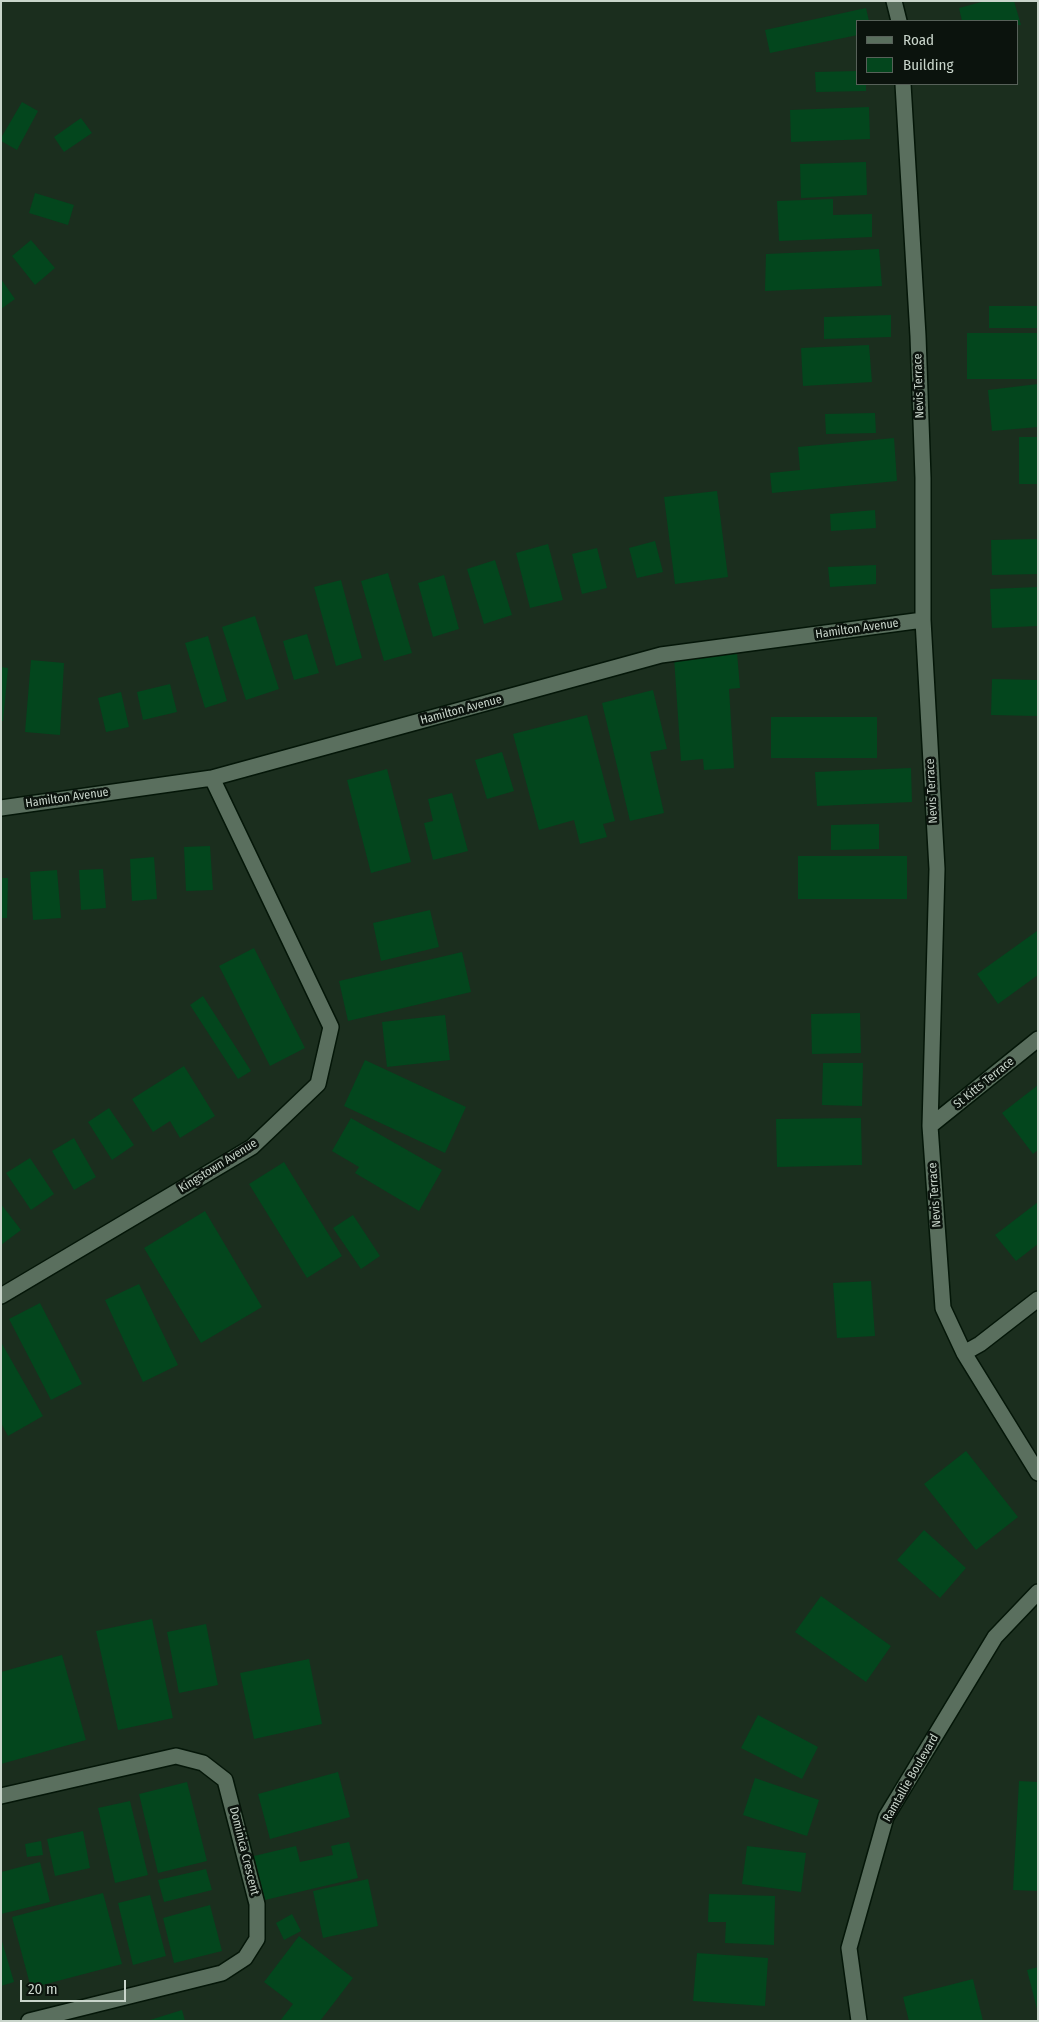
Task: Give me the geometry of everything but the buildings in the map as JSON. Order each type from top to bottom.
[{"type":"street","points":[[894,1],[899,20]]},
{"type":"street","name":"Nevis Terrace","points":[[903,85],[918,346],[922,478],[923,620],[937,869],[930,1126],[943,1308],[964,1353],[1038,1473]]},
{"type":"street","name":"Hamilton Avenue","points":[[1,808],[212,778],[661,655],[923,620]]},
{"type":"street","name":"Kingstown Avenue","points":[[1,1296],[252,1148],[318,1084],[330,1027],[212,778]]},
{"type":"street","name":"St Kitts Terrace","points":[[930,1126],[1038,1039]]},
{"type":"street","points":[[964,1353],[980,1344],[1038,1299]]},
{"type":"street","name":"Ramtallie Boulevard","points":[[859,2021],[849,1948],[886,1817],[995,1637],[1038,1592]]},
{"type":"street","name":"Dominica Crescent","points":[[1,1796],[176,1756],[203,1762],[225,1780],[257,1904],[257,1939],[245,1958],[222,1973],[29,2021]]}]
